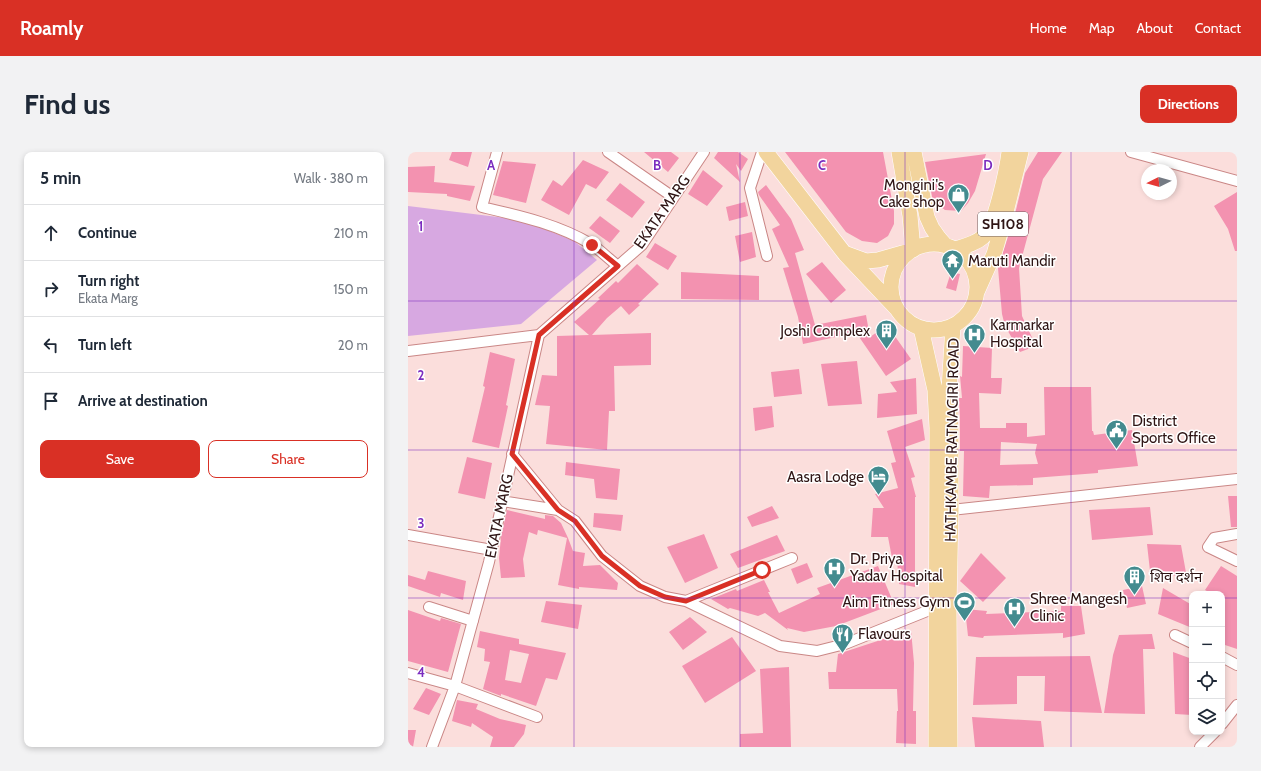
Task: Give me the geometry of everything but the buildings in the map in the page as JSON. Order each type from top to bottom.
[{"type":"main road","points":[[766,152],[845,254],[905,318],[921,328],[938,330],[954,326],[969,313],[977,293],[977,280],[973,268],[965,257],[939,238],[932,228],[927,216],[914,152]]},
{"type":"main road","points":[[898,152],[910,216],[913,250]]},
{"type":"main road","points":[[845,254],[866,261],[891,257],[923,245],[935,243],[951,247],[972,244],[984,236],[995,214],[1010,152]]},
{"type":"main road","name":"SH108","points":[[977,293],[994,254],[1005,216],[1020,152]]},
{"type":"main road","points":[[898,310],[893,297],[892,283],[895,270],[902,258],[913,250]]},
{"type":"main road","name":"HATHKAMBE RATNAGIRI ROAD","points":[[950,747],[949,608],[951,432],[949,389],[954,326]]},
{"type":"main road","points":[[921,328],[935,390],[937,428],[936,747]]},
{"type":"street","points":[[497,152],[482,207],[525,218],[566,231],[592,245],[618,266]]},
{"type":"street","points":[[608,152],[673,197]]},
{"type":"street","name":"EKATA MARG","points":[[432,747],[455,686],[492,550],[539,335],[642,245],[704,152]]},
{"type":"street","points":[[762,152],[750,188],[767,256]]},
{"type":"street","points":[[1131,152],[1237,181]]},
{"type":"street","points":[[408,351],[539,335]]},
{"type":"street","points":[[512,454],[558,510],[575,521],[602,556],[640,586],[665,597],[686,601],[780,646],[816,651],[845,644],[936,607]]},
{"type":"street","points":[[951,510],[1237,479]]},
{"type":"street","points":[[502,501],[558,510]]},
{"type":"street","points":[[1237,534],[1214,538],[1208,547],[1237,561]]},
{"type":"street","points":[[408,535],[492,550]]},
{"type":"street","points":[[686,601],[792,558]]},
{"type":"street","points":[[430,608],[473,621]]},
{"type":"street","points":[[1175,635],[1189,642]]},
{"type":"street","points":[[1225,658],[1237,664]]},
{"type":"street","points":[[408,672],[455,686],[537,717]]},
{"type":"street","points":[[1225,720],[1237,705]]},
{"type":"street","points":[[1200,747],[1212,735]]},
{"type":"shaded area","points":[[408,206],[523,220],[574,241],[597,260],[521,324],[408,336]]},
{"type":"place","name":"Mongini's Cake shop","points":[[959,214]]},
{"type":"place","name":"Maruti Mandir","points":[[953,280]]},
{"type":"place","name":"Joshi Complex","points":[[886,350]]},
{"type":"place","name":"Karmarkar Hospital","points":[[975,354]]},
{"type":"place","name":"District Sports Office","points":[[1116,450]]},
{"type":"place","name":"Aasra Lodge","points":[[879,496]]},
{"type":"place","name":"Dr. Priya Yadav Hospital","points":[[834,588]]},
{"type":"place","name":"शिव दर्शन","points":[[1134,596]]},
{"type":"place","name":"Aim Fitness Gym","points":[[965,622]]},
{"type":"place","name":"Shree Mangesh Clinic","points":[[1015,628]]},
{"type":"place","name":"Flavours","points":[[842,654]]},
{"type":"route","points":[[592,245],[618,266],[539,335],[512,454],[558,510],[575,521],[602,556],[640,586],[665,597],[686,601],[762,570]]}]
